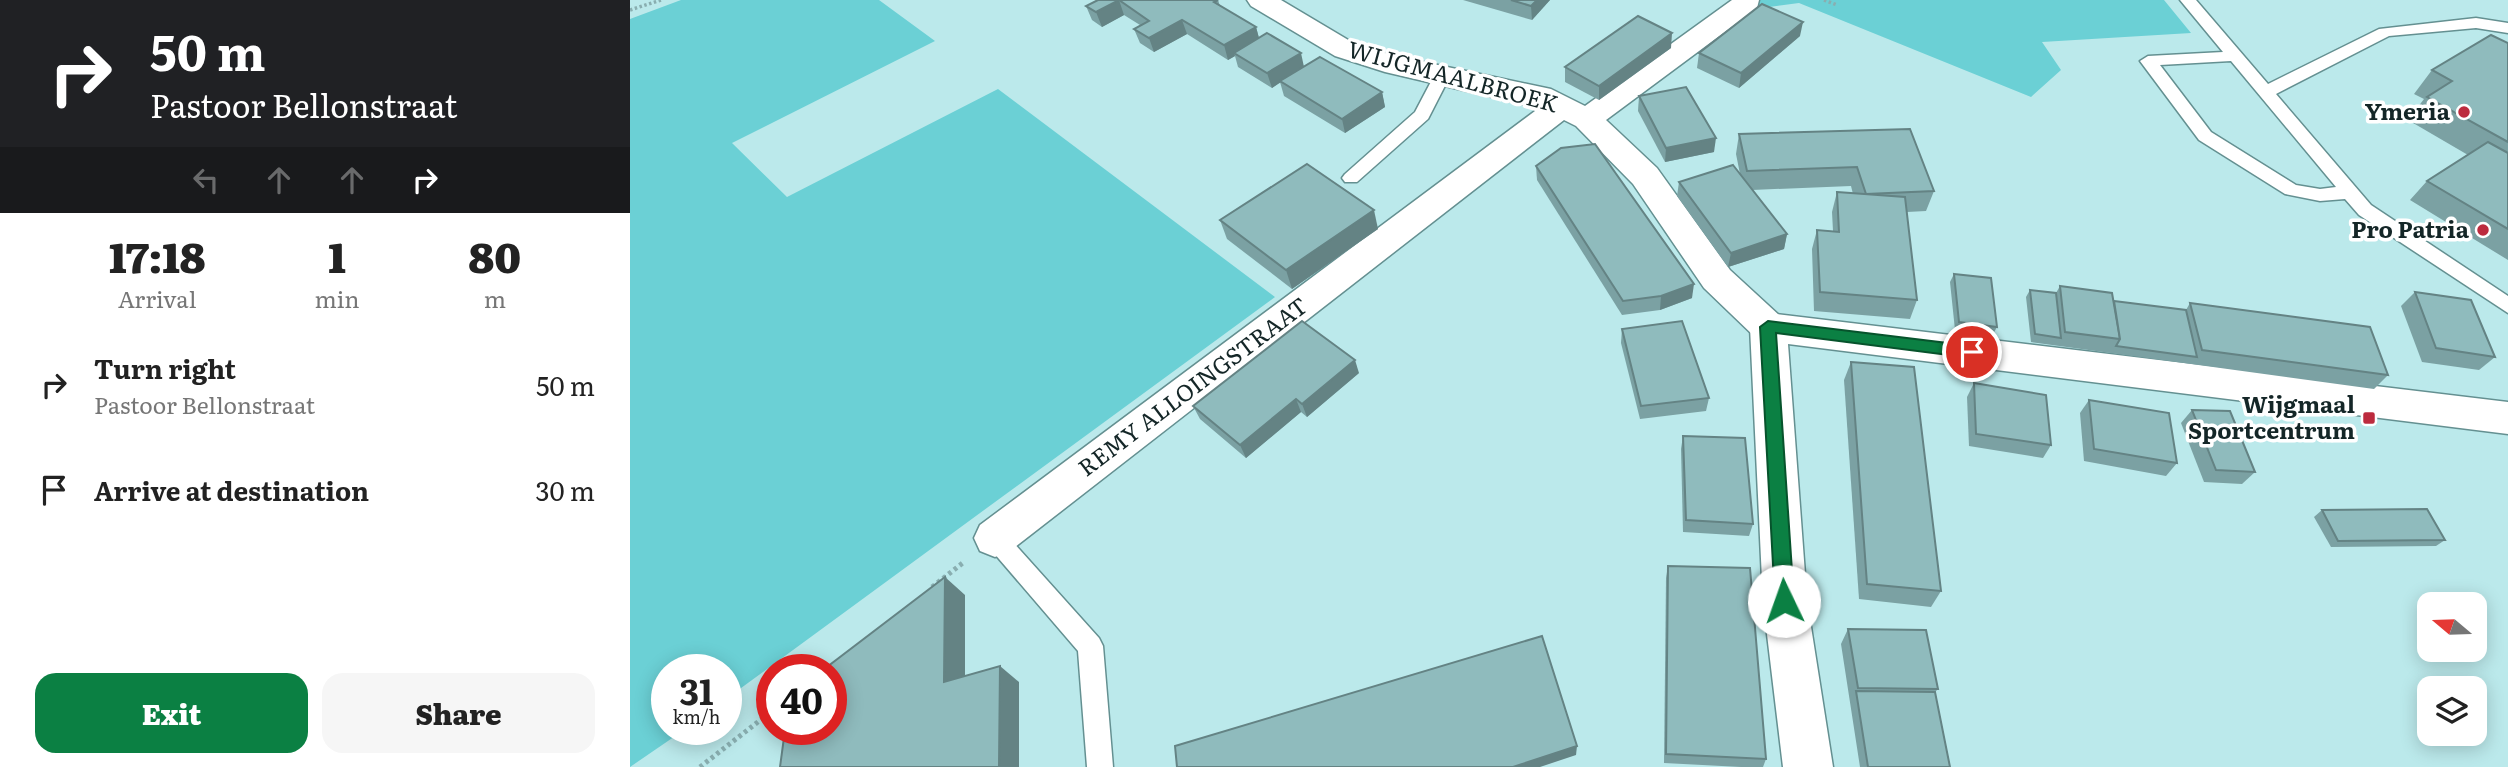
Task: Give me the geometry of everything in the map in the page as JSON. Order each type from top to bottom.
[{"type":"street","name":"WIJGMAALBROEK","points":[[1261,0],[1345,50],[1385,63],[1511,88],[1575,111],[1645,176],[1717,279],[1768,327]]},
{"type":"street","name":"REMY ALLOINGSTRAAT","points":[[995,538],[1575,111],[1747,2]]},
{"type":"street","points":[[1808,767],[1784,601],[1768,327],[2508,418]]},
{"type":"lane","points":[[2188,0],[2365,210],[2508,306]]},
{"type":"lane","points":[[2266,92],[2385,32],[2476,23],[2508,28]]},
{"type":"lane","points":[[2235,56],[2148,61],[2205,136],[2291,190],[2320,195],[2350,192]]},
{"type":"lane","points":[[1351,178],[1422,115],[1443,75]]},
{"type":"lane","points":[[995,538],[1090,646],[1100,767]]},
{"type":"path","points":[[630,10],[661,0]]},
{"type":"path","points":[[1824,0],[1837,5]]},
{"type":"path","points":[[921,596],[995,538]]},
{"type":"path","points":[[700,767],[756,723]]},
{"type":"shaded area","points":[[681,0],[879,0],[935,41],[732,143],[787,197],[998,89],[1275,297],[787,654],[756,654],[756,677],[742,687],[742,654],[651,654],[651,745],[662,745],[630,767],[630,19]]},
{"type":"shaded area","points":[[1732,0],[2164,0],[2191,33],[2042,42],[2061,70],[2031,97],[1799,3],[1755,9]]},
{"type":"building","points":[[1098,0],[1119,0],[1096,12],[1086,6]]},
{"type":"building","points":[[1119,0],[1218,0],[1214,2],[1256,27],[1224,45],[1182,20],[1149,38],[1134,29],[1149,21]]},
{"type":"building","points":[[1511,0],[1537,0],[1531,6]]},
{"type":"building","points":[[1762,4],[1803,22],[1741,73],[1699,53]]},
{"type":"building","points":[[1638,16],[1672,33],[1599,86],[1565,67]]},
{"type":"building","points":[[1267,33],[1301,53],[1267,73],[1234,53]]},
{"type":"building","points":[[2491,35],[2508,43],[2508,142],[2427,97],[2452,81],[2432,70]]},
{"type":"building","points":[[1320,57],[1382,92],[1342,119],[1280,81]]},
{"type":"building","points":[[1686,87],[1716,138],[1666,148],[1639,96]]},
{"type":"building","points":[[1910,129],[1934,191],[1866,194],[1857,167],[1747,171],[1739,134]]},
{"type":"building","points":[[2488,142],[2508,153],[2508,229],[2427,181]]},
{"type":"building","points":[[1595,144],[1694,284],[1661,296],[1623,301],[1536,166],[1561,148]]},
{"type":"building","points":[[1307,164],[1374,210],[1286,270],[1220,220]]},
{"type":"building","points":[[1733,165],[1787,234],[1731,253],[1679,182]]},
{"type":"building","points":[[1837,192],[1905,197],[1917,300],[1820,292],[1817,230],[1839,232]]},
{"type":"building","points":[[1954,274],[1991,278],[1997,327],[1959,322]]},
{"type":"building","points":[[2060,286],[2112,293],[2120,339],[2065,332]]},
{"type":"building","points":[[2030,290],[2056,293],[2061,338],[2035,334]]},
{"type":"building","points":[[2415,292],[2471,300],[2495,357],[2436,348]]},
{"type":"building","points":[[2114,301],[2186,310],[2197,357],[2116,346],[2120,339]]},
{"type":"building","points":[[2190,303],[2370,327],[2388,375],[2202,350]]},
{"type":"building","points":[[1302,321],[1355,360],[1302,404],[1296,399],[1240,445],[1193,406]]},
{"type":"building","points":[[1682,321],[1709,398],[1641,406],[1622,329]]},
{"type":"building","points":[[1851,362],[1914,367],[1941,591],[1867,584]]},
{"type":"building","points":[[1974,383],[2046,395],[2051,445],[1976,434]]},
{"type":"building","points":[[2089,400],[2169,413],[2177,463],[2094,449]]},
{"type":"building","points":[[2192,410],[2230,411],[2255,472],[2216,470]]},
{"type":"building","points":[[1683,436],[1745,438],[1753,524],[1686,520]]},
{"type":"building","points":[[2427,509],[2445,540],[2338,541],[2322,510]]},
{"type":"building","points":[[1668,566],[1750,568],[1766,759],[1666,754]]},
{"type":"building","points":[[945,577],[944,682],[1000,666],[999,767],[780,767],[783,745],[847,745],[847,654],[844,654]]},
{"type":"building","points":[[1848,629],[1926,630],[1938,689],[1858,688]]},
{"type":"building","points":[[1542,636],[1577,746],[1513,767],[1177,767],[1175,746]]},
{"type":"building","points":[[1856,691],[1935,692],[1950,767],[1868,767]]},
{"type":"place","name":"Ymeria","points":[[2464,112]]},
{"type":"place","name":"Pro Patria","points":[[2483,230]]},
{"type":"place","name":"Wijgmaal Sportcentrum","points":[[2369,418]]},
{"type":"route","points":[[1784,601],[1768,327],[1972,352]]}]
